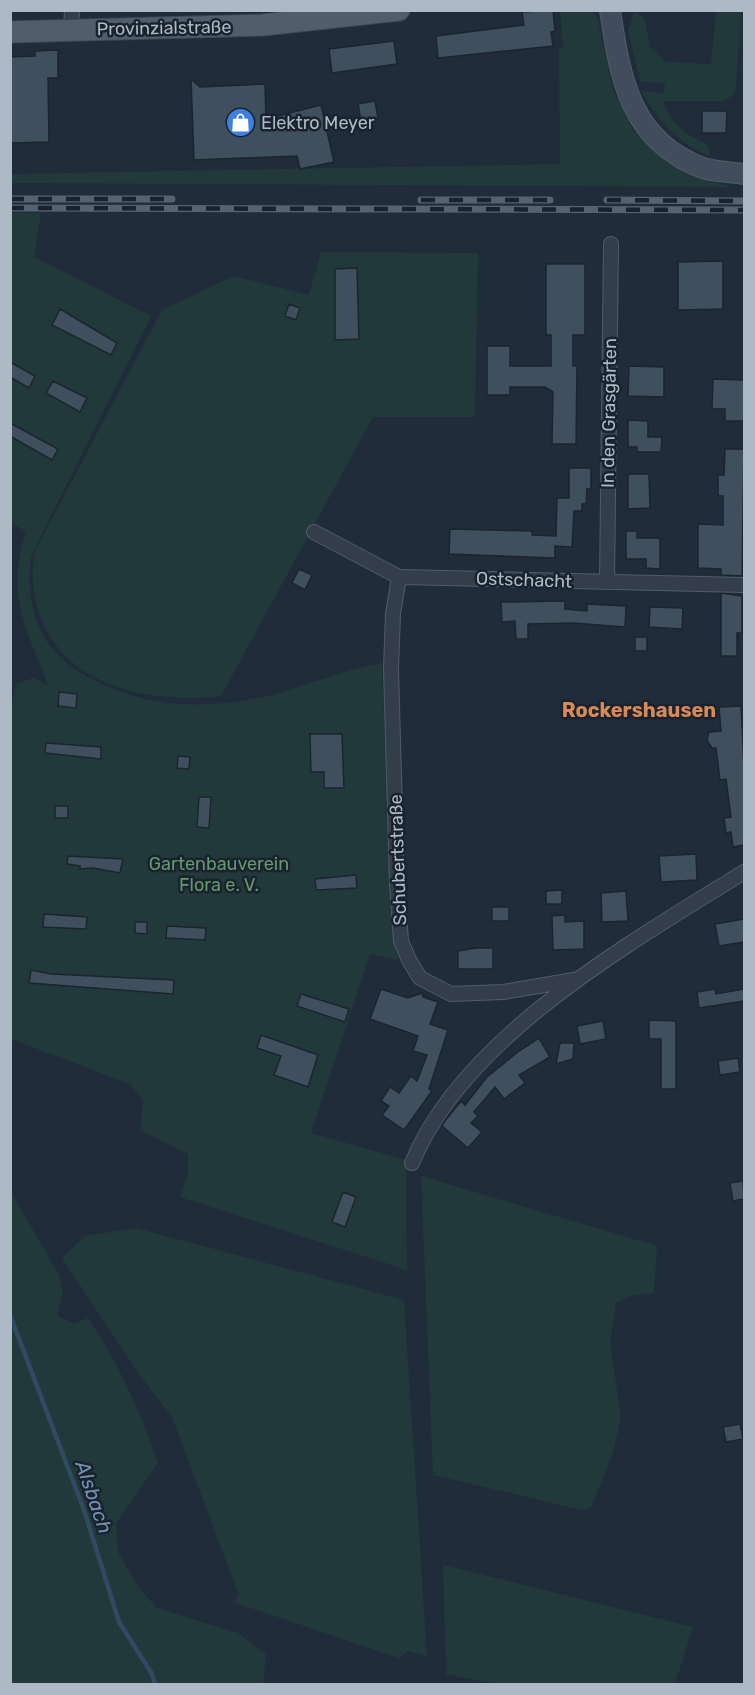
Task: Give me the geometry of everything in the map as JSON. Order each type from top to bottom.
[{"type":"main road","name":"Provinzialstraße","points":[[10,32],[72,20],[263,26],[399,10]]},
{"type":"street","points":[[610,10],[624,87],[645,126],[670,152],[705,168],[744,174]]},
{"type":"street","name":"In den Grasgärten","points":[[607,582],[611,244]]},
{"type":"street","name":"Ostschacht","points":[[314,532],[399,577],[744,585]]},
{"type":"street","name":"Schubertstraße","points":[[399,577],[393,615],[391,668],[397,885],[401,941],[405,951],[420,978],[451,994],[503,992],[574,980]]},
{"type":"street","name":"Schubertstraße","points":[[412,1163],[425,1132],[451,1098],[494,1050],[574,980],[744,872]]},
{"type":"green space","points":[[592,10],[598,20],[613,90],[634,131],[663,160],[699,178],[734,187],[11,183],[11,174],[560,164],[559,49],[563,47],[560,11]]},
{"type":"green space","points":[[635,11],[644,18],[651,48],[666,62],[711,64],[716,11],[741,11],[736,88],[732,96],[724,101],[663,101],[674,122],[692,137],[707,144],[711,157],[689,145],[670,130],[662,122],[642,91],[664,93],[665,84],[640,81],[628,30]]},
{"type":"green space","name":"Gartenbauverein Flora e. V.","points":[[10,213],[41,213],[34,257],[151,316],[31,556],[32,606],[44,636],[53,649],[64,661],[100,683],[123,693],[170,703],[218,704],[243,701],[382,663],[390,910],[398,960],[370,954],[311,1133],[406,1160],[407,1270],[180,1197],[188,1173],[188,1154],[140,1130],[143,1101],[130,1084],[11,1039],[11,709],[16,684],[33,678],[48,685],[26,628],[18,593],[17,574],[26,532],[11,522]]},
{"type":"green space","points":[[321,252],[478,253],[475,417],[373,417],[221,696],[196,698],[144,694],[118,687],[95,677],[74,664],[57,646],[43,623],[33,588],[35,551],[162,310],[234,276],[309,295]]},
{"type":"green space","points":[[421,1176],[657,1246],[654,1293],[633,1295],[616,1303],[610,1343],[621,1417],[613,1453],[591,1508],[582,1510],[433,1475]]},
{"type":"green space","points":[[11,1192],[59,1275],[63,1291],[57,1315],[74,1324],[88,1318],[128,1388],[158,1463],[116,1523],[118,1552],[139,1588],[157,1608],[238,1633],[266,1654],[263,1684],[11,1684]]},
{"type":"green space","points":[[136,1228],[404,1300],[427,1656],[408,1651],[399,1658],[233,1602],[239,1595],[172,1417],[138,1373],[62,1258],[85,1236]]},
{"type":"green space","points":[[443,1565],[693,1627],[675,1684],[496,1684],[446,1674]]},
{"type":"building","points":[[553,10],[555,31],[551,32],[553,46],[438,58],[436,36],[524,25],[522,12]]},
{"type":"building","points":[[394,41],[397,64],[332,73],[329,49]]},
{"type":"building","points":[[58,50],[58,78],[48,78],[49,142],[10,143],[10,57],[35,56],[35,51]]},
{"type":"building","name":"Elektro Meyer","points":[[191,79],[200,87],[265,84],[266,119],[321,105],[334,162],[300,169],[297,156],[194,160]]},
{"type":"building","points":[[375,101],[378,118],[361,121],[358,104]]},
{"type":"building","points":[[702,111],[727,111],[726,133],[702,133]]},
{"type":"building","points":[[723,261],[723,309],[678,310],[678,262]]},
{"type":"building","points":[[546,264],[585,264],[585,335],[573,335],[573,366],[577,366],[576,444],[552,444],[553,392],[545,387],[510,387],[510,395],[487,395],[487,346],[510,346],[510,366],[551,366],[551,335],[546,335]]},
{"type":"building","points":[[357,268],[359,339],[335,340],[335,269]]},
{"type":"building","points":[[289,304],[300,308],[296,320],[285,316]]},
{"type":"building","points":[[60,309],[117,343],[111,355],[52,325]]},
{"type":"building","points":[[10,362],[35,376],[29,388],[10,377]]},
{"type":"building","points":[[629,366],[664,367],[664,397],[628,396]]},
{"type":"building","points":[[713,379],[744,380],[744,421],[725,421],[725,409],[712,409]]},
{"type":"building","points":[[53,381],[87,398],[80,412],[46,393]]},
{"type":"building","points":[[628,420],[648,421],[648,437],[662,437],[661,452],[637,452],[637,447],[628,447]]},
{"type":"building","points":[[10,423],[58,449],[52,460],[10,436]]},
{"type":"building","points":[[725,449],[744,449],[742,576],[721,575],[721,569],[698,568],[698,524],[723,525],[723,496],[718,496],[718,475],[724,475]]},
{"type":"building","points":[[569,468],[591,468],[591,489],[587,489],[586,504],[582,504],[582,511],[574,511],[572,547],[555,546],[555,558],[449,554],[450,529],[532,531],[532,535],[556,536],[557,498],[569,498]]},
{"type":"building","points":[[628,474],[649,474],[650,508],[628,509]]},
{"type":"building","points":[[626,531],[637,531],[637,538],[660,538],[660,569],[646,568],[646,559],[626,559]]},
{"type":"building","points":[[299,569],[312,575],[305,590],[292,583]]},
{"type":"building","points":[[721,593],[742,596],[742,633],[737,633],[737,656],[721,656]]},
{"type":"building","points":[[565,601],[565,609],[587,611],[587,604],[626,606],[625,627],[573,623],[528,624],[528,639],[516,639],[515,621],[502,622],[501,602]]},
{"type":"building","points":[[650,607],[683,608],[682,629],[649,627]]},
{"type":"building","points":[[635,637],[647,637],[647,651],[635,651]]},
{"type":"building","points":[[59,692],[77,694],[76,708],[58,706]]},
{"type":"building","points":[[741,706],[744,845],[733,847],[731,832],[726,833],[724,818],[731,817],[726,779],[720,780],[716,748],[712,748],[707,740],[709,732],[721,731],[719,707]]},
{"type":"building","points":[[310,734],[342,734],[344,788],[324,788],[324,772],[311,772]]},
{"type":"building","points":[[46,743],[101,747],[101,759],[45,753]]},
{"type":"building","points":[[178,756],[190,757],[189,769],[177,768]]},
{"type":"building","points":[[199,797],[211,797],[209,828],[197,827]]},
{"type":"building","points":[[55,806],[68,806],[68,818],[55,818]]},
{"type":"building","points":[[696,854],[697,880],[661,882],[659,856]]},
{"type":"building","points":[[68,856],[123,859],[120,873],[93,868],[80,869],[80,866],[67,864]]},
{"type":"building","points":[[356,875],[357,888],[316,890],[315,879]]},
{"type":"building","points":[[562,890],[562,904],[546,904],[546,891]]},
{"type":"building","points":[[626,891],[628,921],[602,922],[601,893]]},
{"type":"building","points":[[492,907],[509,907],[509,921],[492,921]]},
{"type":"building","points":[[44,914],[87,917],[86,929],[43,927]]},
{"type":"building","points":[[565,915],[565,922],[584,921],[584,949],[553,950],[552,916]]},
{"type":"building","points":[[744,919],[744,942],[719,946],[715,924]]},
{"type":"building","points":[[135,922],[147,922],[147,934],[135,933]]},
{"type":"building","points":[[167,926],[206,928],[205,940],[166,938]]},
{"type":"building","points":[[493,948],[493,969],[458,969],[458,951]]},
{"type":"building","points":[[31,970],[51,974],[174,980],[173,994],[29,983]]},
{"type":"building","points":[[381,989],[408,998],[422,993],[423,997],[438,1002],[430,1024],[448,1030],[429,1089],[432,1091],[404,1130],[382,1115],[389,1106],[381,1101],[390,1087],[399,1093],[411,1076],[417,1081],[427,1055],[413,1051],[418,1036],[370,1019]]},
{"type":"building","points":[[715,989],[716,994],[744,989],[744,1001],[699,1008],[697,992]]},
{"type":"building","points":[[301,994],[349,1009],[345,1022],[297,1006]]},
{"type":"building","points":[[649,1020],[676,1021],[676,1089],[661,1089],[661,1039],[649,1039]]},
{"type":"building","points":[[603,1021],[606,1039],[580,1044],[577,1026]]},
{"type":"building","points":[[261,1035],[318,1055],[308,1087],[274,1075],[281,1056],[257,1048]]},
{"type":"building","points":[[539,1038],[550,1057],[519,1075],[525,1083],[504,1099],[495,1087],[474,1112],[478,1116],[471,1123],[482,1132],[468,1148],[442,1126],[461,1101],[465,1105],[487,1077]]},
{"type":"building","points":[[560,1043],[574,1043],[573,1059],[556,1064]]},
{"type":"building","points":[[738,1058],[740,1072],[720,1075],[718,1061]]},
{"type":"building","points":[[743,1181],[744,1199],[733,1201],[730,1183]]},
{"type":"building","points":[[343,1192],[356,1197],[345,1227],[332,1222]]},
{"type":"building","points":[[740,1424],[743,1439],[726,1442],[723,1427]]},
{"type":"waterway","name":"Alsbach","points":[[10,1315],[84,1510],[119,1622],[152,1674],[155,1684]]},
{"type":"railway","points":[[10,199],[172,199]]},
{"type":"railway","points":[[421,200],[550,200]]},
{"type":"railway","points":[[607,200],[744,201]]},
{"type":"railway","points":[[10,208],[744,210]]},
{"type":"place","name":"Elektro Meyer","points":[[240,123]]},
{"type":"district","name":"Rockershausen","points":[[639,710]]}]
